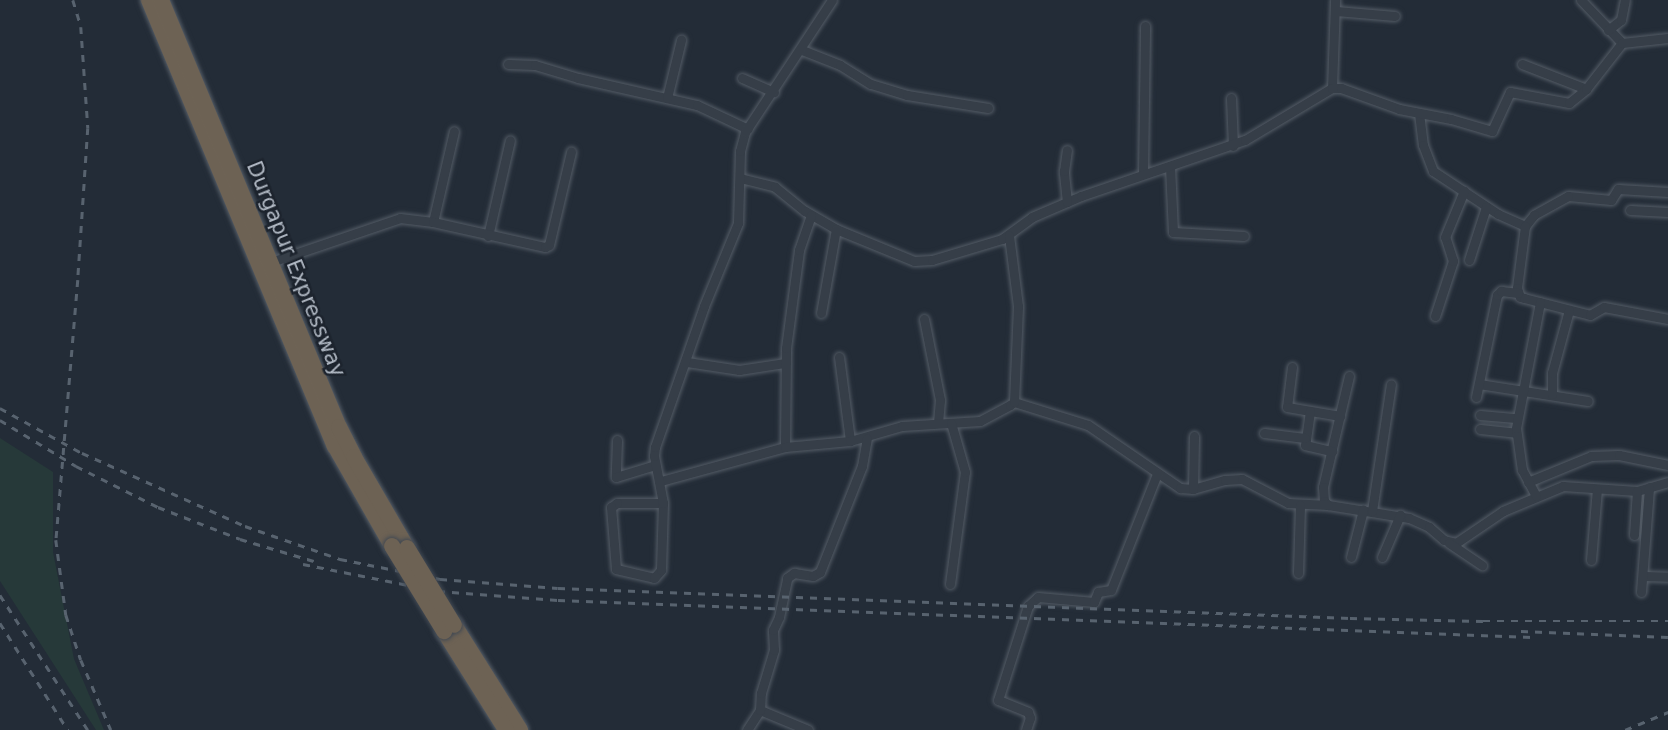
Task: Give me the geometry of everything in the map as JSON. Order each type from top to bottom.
[{"type":"highway","name":"Durgapur Expressway","points":[[149,0],[334,446],[400,547]]},
{"type":"highway","name":"Durgapur Expressway","points":[[161,0],[354,457],[400,547]]},
{"type":"highway","points":[[400,547],[504,723],[523,730]]},
{"type":"street","points":[[663,503],[617,503],[611,507],[616,569],[654,578],[659,574],[663,560],[663,503],[655,447],[687,362],[704,306],[738,223],[740,151],[748,129],[802,50],[832,0]]},
{"type":"street","points":[[1332,88],[1335,0]]},
{"type":"street","points":[[1581,0],[1593,9],[1608,30],[1622,43]]},
{"type":"street","points":[[1608,30],[1621,20],[1625,0]]},
{"type":"street","points":[[1336,12],[1395,16]]},
{"type":"street","points":[[1143,174],[1144,26]]},
{"type":"street","points":[[740,178],[775,187],[811,215],[836,229],[923,262],[978,248],[1009,236],[1026,220],[1067,202],[1143,174],[1233,146],[1332,88],[1341,88],[1399,109],[1492,131],[1510,92],[1562,103],[1574,100],[1622,43],[1668,38]]},
{"type":"street","points":[[667,98],[681,40]]},
{"type":"street","points":[[802,50],[840,65],[871,84],[900,93],[988,108]]},
{"type":"street","points":[[508,64],[535,65],[548,71],[708,108],[748,129]]},
{"type":"street","points":[[1522,64],[1586,89]]},
{"type":"street","points":[[742,78],[774,92]]},
{"type":"street","points":[[1231,98],[1233,146]]},
{"type":"street","points":[[1419,113],[1430,166],[1486,207],[1525,226]]},
{"type":"street","points":[[433,222],[454,131]]},
{"type":"street","points":[[488,236],[510,140]]},
{"type":"street","points":[[1067,150],[1067,202]]},
{"type":"street","points":[[271,262],[400,218],[433,222],[541,248],[549,245],[571,152]]},
{"type":"street","points":[[1170,166],[1173,232],[1244,236]]},
{"type":"street","points":[[1518,293],[1525,226],[1534,215],[1568,196],[1611,200],[1620,189],[1668,192]]},
{"type":"street","points":[[1435,316],[1453,261],[1446,237],[1464,191]]},
{"type":"street","points":[[1469,260],[1486,207]]},
{"type":"street","points":[[1630,210],[1668,212]]},
{"type":"street","points":[[785,441],[785,363],[797,261],[811,215]]},
{"type":"street","points":[[821,313],[836,229]]},
{"type":"street","points":[[1009,236],[1018,306],[1014,397]]},
{"type":"street","points":[[1476,397],[1497,295],[1501,291],[1518,293],[1540,302],[1594,315],[1604,307],[1668,319]]},
{"type":"street","points":[[1533,490],[1522,470],[1516,418],[1540,302]]},
{"type":"street","points":[[1552,394],[1552,373],[1569,310]]},
{"type":"street","points":[[924,319],[939,417]]},
{"type":"street","points":[[839,357],[849,437]]},
{"type":"street","points":[[687,362],[739,370],[785,363]]},
{"type":"street","points":[[1292,367],[1287,407],[1340,416]]},
{"type":"street","points":[[1325,500],[1332,451],[1349,376]]},
{"type":"street","points":[[1350,557],[1369,507],[1391,384]]},
{"type":"street","points":[[1479,384],[1588,401]]},
{"type":"street","points":[[617,440],[616,477],[658,473],[785,441],[867,438],[894,427],[939,417],[951,423],[980,421],[1014,397]]},
{"type":"street","points":[[1014,397],[1088,425],[1180,488],[1242,479],[1281,500],[1300,505],[1325,500],[1369,507],[1420,522],[1482,565]]},
{"type":"street","points":[[1310,411],[1305,446],[1332,451]]},
{"type":"street","points":[[1480,415],[1516,418]]},
{"type":"street","points":[[950,584],[965,472],[951,423]]},
{"type":"street","points":[[1480,429],[1516,433]]},
{"type":"street","points":[[1264,433],[1305,438]]},
{"type":"street","points":[[1193,486],[1194,436]]},
{"type":"street","points":[[747,730],[761,710],[761,693],[774,650],[773,630],[779,617],[787,579],[794,573],[813,576],[820,572],[862,466],[867,438]]},
{"type":"street","points":[[1449,543],[1462,540],[1533,490],[1591,456],[1619,455],[1668,465]]},
{"type":"street","points":[[1026,730],[1030,715],[999,700],[1028,606],[1038,597],[1094,602],[1098,592],[1111,590],[1157,474]]},
{"type":"street","points":[[1533,490],[1572,485],[1637,491],[1668,482]]},
{"type":"street","points":[[1641,592],[1649,487]]},
{"type":"street","points":[[1591,560],[1597,489]]},
{"type":"street","points":[[1634,535],[1637,491]]},
{"type":"street","points":[[1298,573],[1300,505]]},
{"type":"street","points":[[1382,557],[1400,515]]},
{"type":"street","points":[[1644,576],[1668,577]]},
{"type":"street","points":[[761,710],[808,730]]},
{"type":"shaded area","points":[[0,438],[53,472],[53,552],[74,659],[104,730],[96,730],[0,581]]},
{"type":"railway","points":[[73,0],[81,27],[88,128],[56,540],[66,615],[81,660],[111,730]]},
{"type":"railway","points":[[0,408],[82,453],[245,526],[340,559],[440,579],[558,588],[1350,618],[1668,621]]},
{"type":"railway","points":[[0,420],[76,466],[158,507],[240,539],[314,561]]},
{"type":"railway","points":[[303,564],[438,591],[558,600],[1532,637]]},
{"type":"railway","points":[[0,595],[88,730]]},
{"type":"railway","points":[[0,623],[68,730]]},
{"type":"railway","points":[[1521,631],[1668,637]]},
{"type":"railway","points":[[1625,730],[1668,712]]}]
